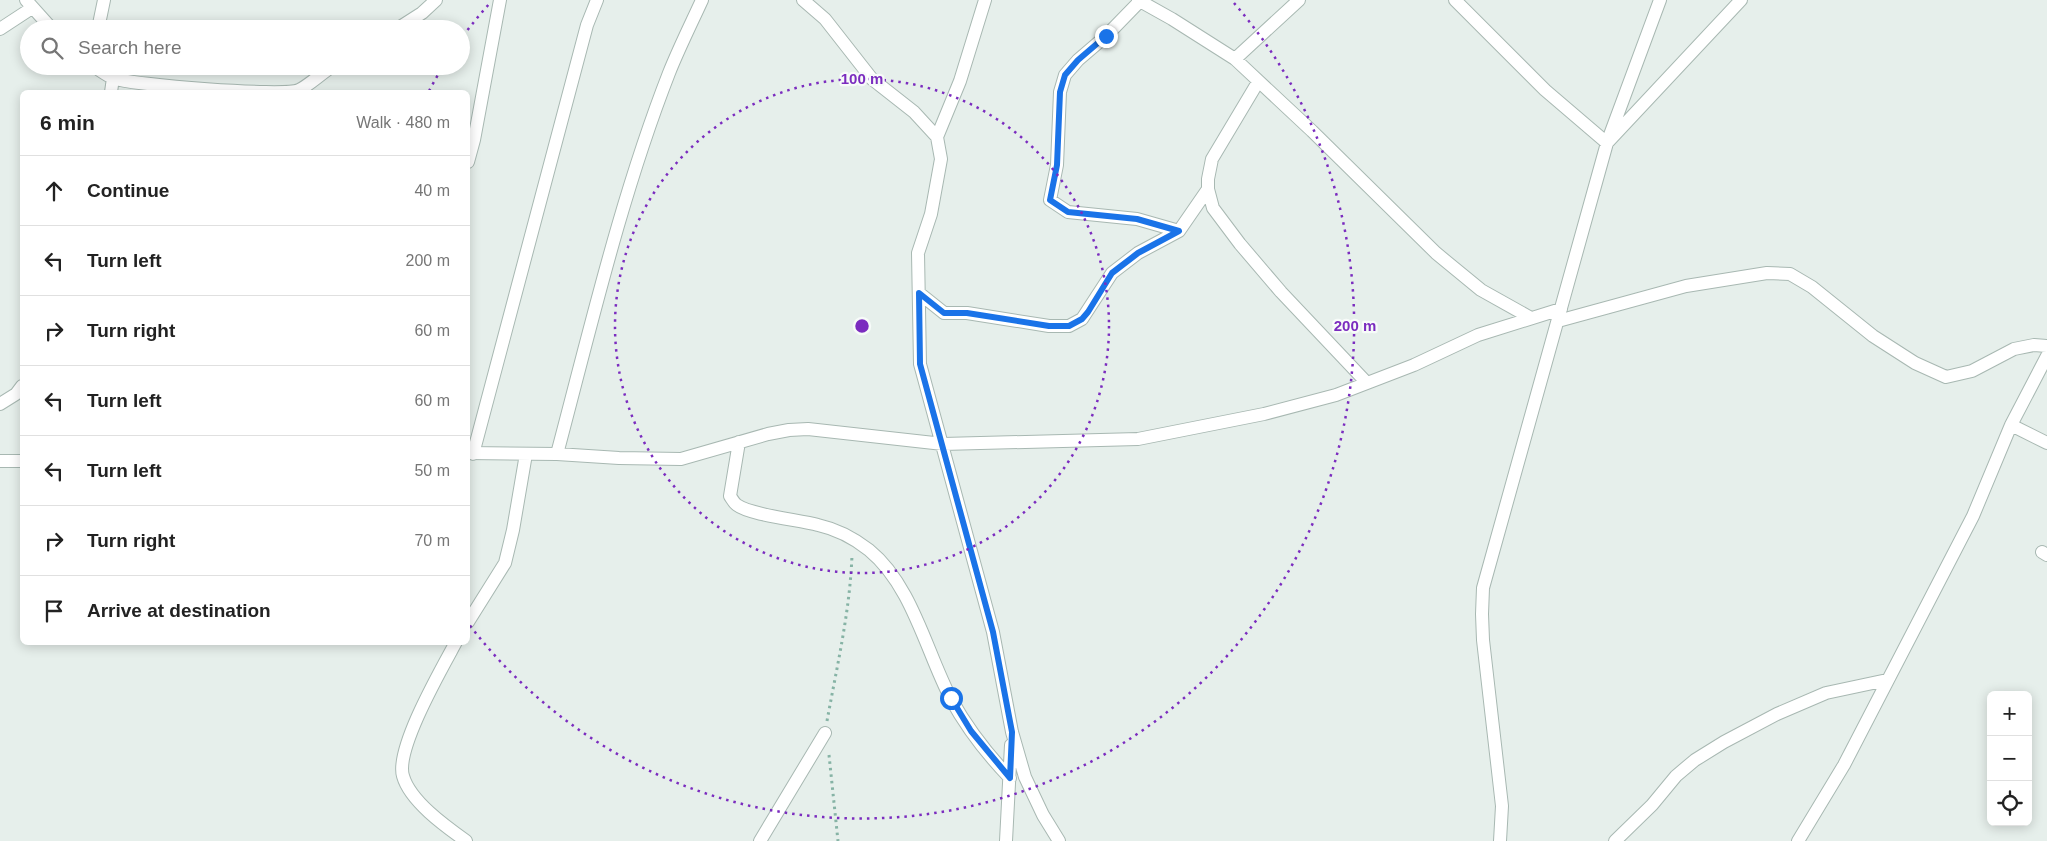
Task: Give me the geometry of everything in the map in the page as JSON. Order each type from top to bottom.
[{"type":"street","points":[[100,20],[104,0]]},
{"type":"street","points":[[411,20],[436,0]]},
{"type":"street","points":[[470,153],[500,0]]},
{"type":"street","points":[[597,0],[587,25],[470,454],[557,454],[681,459],[789,430],[808,429],[943,444],[1138,439],[1264,414],[1336,395],[1414,365],[1478,335],[1531,318],[1560,315],[1686,286],[1767,273],[1790,274],[1812,287],[1873,336],[1915,364],[1946,377],[1972,371],[2014,349],[2034,345],[2047,346]]},
{"type":"street","points":[[557,454],[619,225],[648,130],[670,72],[702,0]]},
{"type":"street","points":[[803,0],[825,19],[872,79],[914,112],[937,137],[941,158],[931,214],[918,253],[920,364],[993,632],[1012,732],[1024,777],[1043,815],[1059,841]]},
{"type":"street","points":[[937,137],[960,80],[985,0]]},
{"type":"street","points":[[1235,60],[1299,0]]},
{"type":"street","points":[[1455,0],[1545,90],[1607,143]]},
{"type":"street","points":[[1500,841],[1502,806],[1483,640],[1483,588],[1607,143],[1660,0]]},
{"type":"street","points":[[1607,143],[1742,0]]},
{"type":"street","points":[[1179,231],[1137,219],[1068,212],[1050,200],[1057,165],[1060,92],[1065,75],[1139,1],[1172,19],[1235,60],[1312,131],[1436,253],[1481,290],[1531,318]]},
{"type":"street","points":[[0,29],[29,4],[44,20]]},
{"type":"street","points":[[108,75],[113,78],[148,84],[230,90]]},
{"type":"street","points":[[301,90],[321,75]]},
{"type":"street","points":[[111,90],[113,78]]},
{"type":"street","points":[[1258,82],[1212,159],[1208,190],[1213,208],[1240,244],[1281,292],[1367,383]]},
{"type":"street","points":[[919,293],[944,313],[967,313],[1049,326],[1069,326],[1082,319],[1088,312],[1112,273],[1138,253],[1179,231],[1208,190]]},
{"type":"street","points":[[1798,841],[1844,765],[1973,516],[2011,425],[2047,356]]},
{"type":"street","points":[[0,404],[16,394],[20,389]]},
{"type":"street","points":[[2011,425],[2047,443]]},
{"type":"street","points":[[740,442],[730,496],[738,506],[820,525],[853,540],[869,550],[889,570],[905,594],[951,698],[971,731],[1010,778]]},
{"type":"street","points":[[470,619],[504,563],[512,537],[526,454]]},
{"type":"street","points":[[0,461],[20,461]]},
{"type":"street","points":[[455,645],[409,737],[402,768],[405,782],[412,794],[466,841]]},
{"type":"street","points":[[1615,841],[1652,804],[1676,776],[1694,760],[1724,742],[1777,714],[1826,693],[1887,680]]},
{"type":"street","points":[[1006,841],[1012,732]]},
{"type":"street","points":[[760,841],[825,733]]},
{"type":"path","points":[[838,841],[831,767],[825,733],[836,677],[850,584],[853,540]]},
{"type":"route","points":[[951,698],[971,731],[993,760],[1010,778],[1012,732],[993,632],[920,364],[919,293],[944,313],[967,313],[1049,326],[1069,326],[1082,319],[1088,312],[1112,273],[1138,253],[1179,231],[1137,219],[1068,212],[1050,200],[1057,165],[1060,92],[1065,75],[1078,60],[1106,36]]}]
